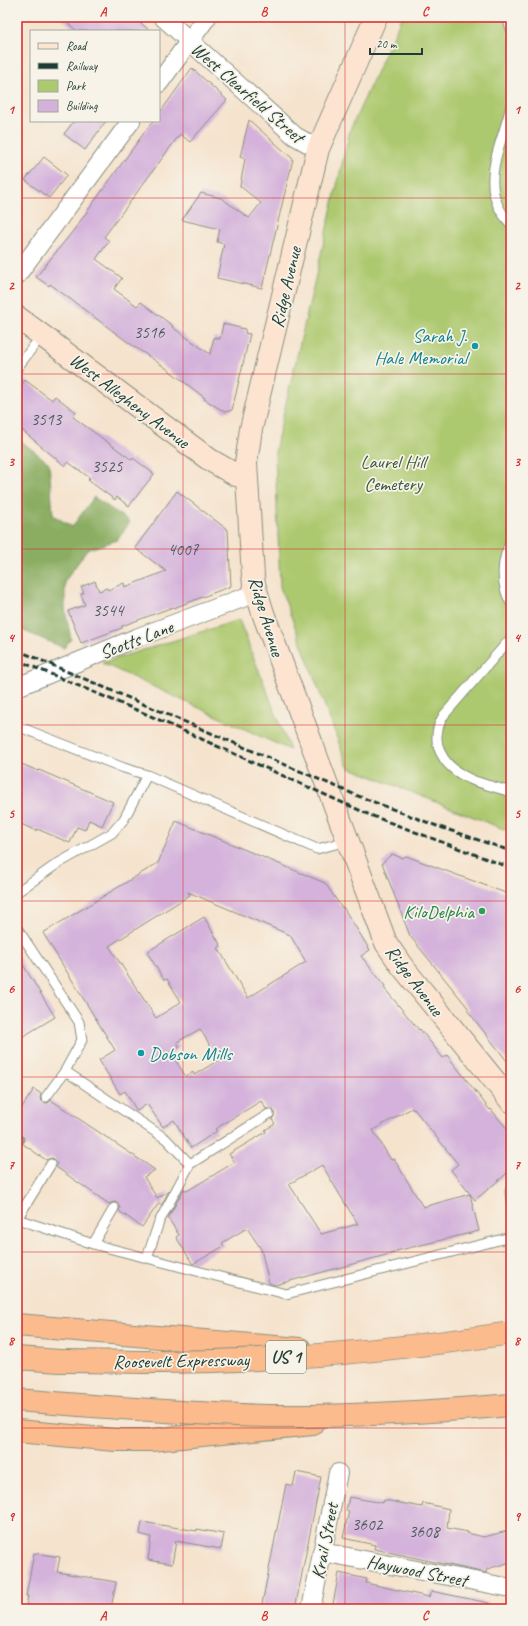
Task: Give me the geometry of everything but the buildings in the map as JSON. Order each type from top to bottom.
[{"type":"highway","points":[[17,1325],[113,1332],[255,1346],[339,1350],[430,1348],[511,1340]]},
{"type":"highway","name":"Roosevelt Expressway","points":[[17,1358],[60,1361],[164,1362],[267,1358],[360,1352],[511,1333]]},
{"type":"highway","points":[[17,1400],[180,1412],[268,1416],[356,1415],[450,1410],[511,1404]]},
{"type":"highway","points":[[17,1431],[115,1440],[151,1440],[511,1404]]},
{"type":"main road","name":"Ridge Avenue","points":[[376,17],[324,132],[318,149],[250,429],[246,456],[253,576],[256,593],[386,943],[392,954],[511,1101]]},
{"type":"main road","name":"West Allegheny Avenue","points":[[17,316],[210,460],[236,475],[247,478]]},
{"type":"street","name":"West Clearfield Street","points":[[163,17],[295,136],[318,149]]},
{"type":"street","points":[[160,82],[208,17]]},
{"type":"street","points":[[17,275],[130,122]]},
{"type":"street","name":"Scotts Lane","points":[[17,687],[136,638],[256,593]]},
{"type":"street","name":"Krail Street","points":[[311,1609],[338,1473]]},
{"type":"street","name":"Haywood Street","points":[[322,1552],[511,1588]]},
{"type":"lane","points":[[507,17],[511,29]]},
{"type":"lane","points":[[511,106],[495,163],[492,189],[498,208],[511,224]]},
{"type":"lane","points":[[17,368],[42,335]]},
{"type":"lane","points":[[511,541],[506,552],[503,569],[504,589],[511,603]]},
{"type":"lane","points":[[511,638],[444,715],[437,728],[436,739],[443,758],[454,769],[472,780],[511,792]]},
{"type":"lane","points":[[17,726],[124,768],[147,775],[317,849],[347,841]]},
{"type":"lane","points":[[17,892],[58,864],[112,833],[124,819],[147,775]]},
{"type":"lane","points":[[19,934],[79,1022],[82,1040],[65,1071],[46,1096]]},
{"type":"lane","points":[[65,1071],[166,1139],[190,1164]]},
{"type":"lane","points":[[147,1258],[159,1222],[190,1164],[269,1114]]},
{"type":"lane","points":[[51,1164],[17,1219],[94,1244],[286,1294],[511,1237]]},
{"type":"lane","points":[[510,1192],[511,1202]]},
{"type":"lane","points":[[94,1244],[114,1208]]},
{"type":"green space","name":"Laurel Hill Cemetery","points":[[402,17],[511,17],[511,832],[348,767],[280,587],[275,453],[278,437],[350,130]]},
{"type":"green space","points":[[17,438],[49,463],[53,515],[72,527],[94,497],[130,522],[117,540],[87,550],[65,581],[65,609],[71,639],[64,648],[17,628]]},
{"type":"green space","points":[[239,620],[290,750],[102,663]]},
{"type":"railway","points":[[17,650],[358,796],[437,826],[511,851]]},
{"type":"railway","points":[[17,660],[146,714],[370,815],[511,868]]},
{"type":"place","name":"Sarah J. Hale Memorial","points":[[475,346]]},
{"type":"place","name":"KiloDelphia","points":[[482,911]]},
{"type":"place","name":"Dobson Mills","points":[[141,1053]]}]
